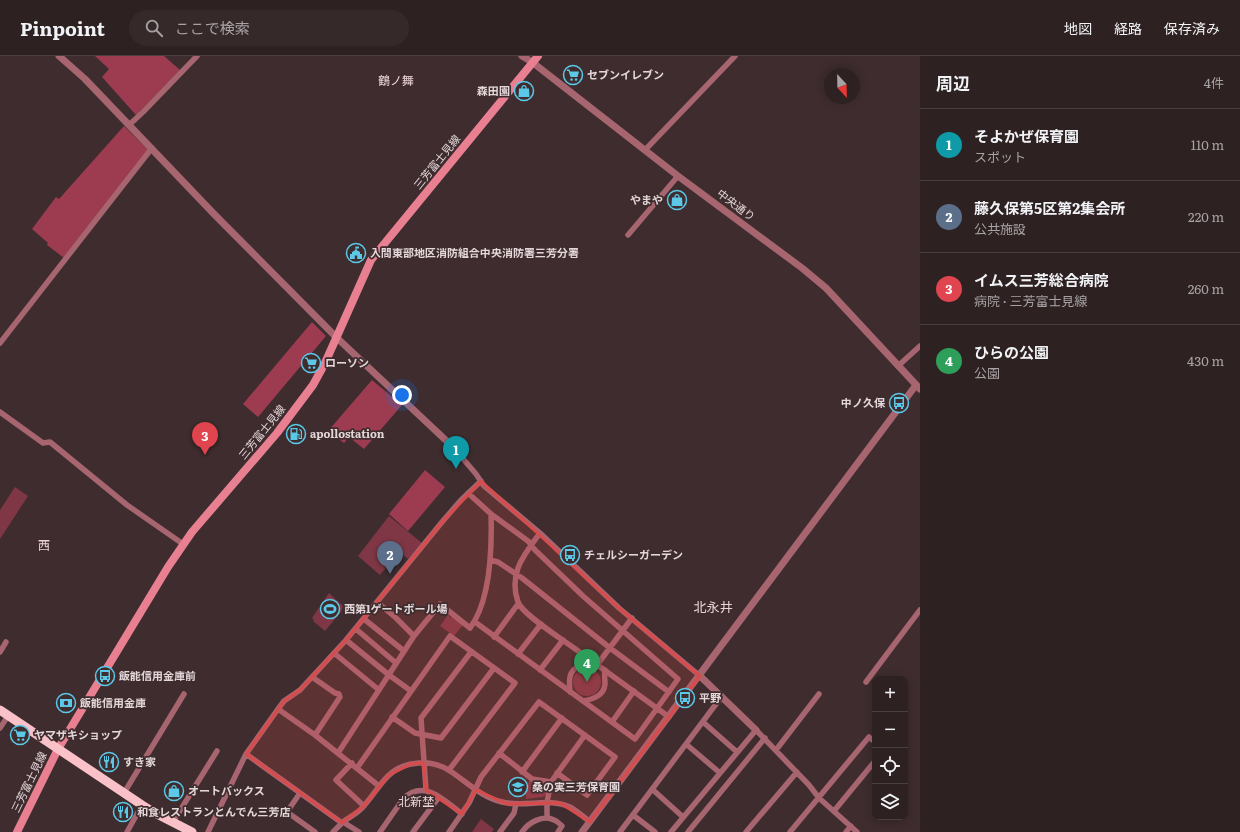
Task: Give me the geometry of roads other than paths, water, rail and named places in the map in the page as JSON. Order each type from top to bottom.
[{"type":"highway","points":[[0,710],[154,813],[179,832]]},
{"type":"highway","points":[[154,813],[192,832]]},
{"type":"main road","name":"三芳富士見線","points":[[17,832],[58,748],[125,636],[183,544],[277,433],[316,379],[371,260],[535,59]]},
{"type":"street","points":[[60,56],[81,75],[214,214],[336,337],[453,447],[484,486],[540,533],[602,593],[722,696],[765,738],[819,798],[857,832]]},
{"type":"street","points":[[129,125],[197,56]]},
{"type":"street","name":"中央通り","points":[[522,56],[535,59],[644,150],[802,268],[826,288],[918,387]]},
{"type":"street","points":[[644,150],[735,56]]},
{"type":"street","points":[[0,343],[152,148]]},
{"type":"street","points":[[628,235],[678,176]]},
{"type":"street","points":[[898,366],[920,346]]},
{"type":"street","points":[[582,832],[918,387]]},
{"type":"street","points":[[0,412],[43,443],[50,442],[127,505],[183,544]]},
{"type":"street","points":[[208,832],[246,754],[284,701],[300,690],[356,629],[434,532],[468,493],[481,482]]},
{"type":"street","points":[[468,493],[491,514],[528,541],[583,596],[678,679],[635,739],[475,622]]},
{"type":"street","points":[[338,753],[414,636],[440,604],[470,628],[475,622],[487,586],[492,539],[491,514]]},
{"type":"street","points":[[540,533],[519,564],[515,574],[518,604],[540,624],[669,717]]},
{"type":"street","points":[[490,560],[498,562],[522,578],[610,648],[669,692]]},
{"type":"street","points":[[377,602],[414,636]]},
{"type":"street","points":[[494,637],[518,604]]},
{"type":"street","points":[[866,682],[920,610]]},
{"type":"street","points":[[570,692],[569,679],[573,670],[578,666],[595,663],[610,648],[632,618]]},
{"type":"street","points":[[364,619],[404,651]]},
{"type":"street","points":[[518,654],[540,624]]},
{"type":"street","points":[[356,629],[396,663]]},
{"type":"street","points":[[357,768],[450,636],[515,683],[449,770]]},
{"type":"street","points":[[346,640],[410,691]]},
{"type":"street","points":[[540,670],[563,640]]},
{"type":"street","points":[[0,652],[6,642]]},
{"type":"street","points":[[426,790],[421,718],[471,652]]},
{"type":"street","points":[[334,653],[380,690]]},
{"type":"street","points":[[392,717],[410,730],[422,735],[442,738],[494,668]]},
{"type":"street","points":[[583,701],[596,697],[601,693],[604,684],[605,670]]},
{"type":"street","points":[[312,677],[335,693],[339,694],[340,697],[315,735]]},
{"type":"street","points":[[612,722],[634,691]]},
{"type":"street","points":[[124,793],[184,694]]},
{"type":"street","points":[[776,750],[819,694]]},
{"type":"street","points":[[620,832],[722,696]]},
{"type":"street","points":[[449,832],[462,814],[476,790],[481,777],[539,702],[615,757],[587,795],[557,773]]},
{"type":"street","points":[[278,709],[352,763],[379,786]]},
{"type":"street","points":[[0,728],[8,716]]},
{"type":"street","points":[[522,772],[562,718]]},
{"type":"street","points":[[703,722],[737,752]]},
{"type":"street","points":[[671,832],[756,730]]},
{"type":"street","points":[[547,818],[550,782],[585,735]]},
{"type":"street","points":[[790,832],[869,737],[872,740]]},
{"type":"street","points":[[688,832],[765,738]]},
{"type":"street","points":[[686,744],[720,773]]},
{"type":"street","points":[[173,822],[217,751]]},
{"type":"street","points":[[499,753],[532,779],[550,782]]},
{"type":"street","points":[[246,754],[342,822],[359,832]]},
{"type":"street","points":[[352,763],[336,780],[364,806]]},
{"type":"street","points":[[333,832],[342,822],[364,806],[389,775],[399,768],[411,764],[423,763],[440,766],[449,770],[476,790],[496,801],[516,804],[548,802],[560,803],[572,808],[590,822]]},
{"type":"street","points":[[834,811],[872,765]]},
{"type":"street","points":[[746,832],[797,772]]},
{"type":"street","points":[[652,789],[683,817]]},
{"type":"street","points":[[380,832],[408,794],[420,790],[426,790],[439,797],[462,814]]},
{"type":"street","points":[[300,793],[287,812],[315,832]]},
{"type":"street","points":[[413,832],[439,797]]},
{"type":"street","points":[[500,832],[514,813],[516,804]]},
{"type":"street","points":[[127,832],[142,805]]},
{"type":"street","points":[[633,815],[655,832]]},
{"type":"street","points":[[522,832],[531,823],[547,818],[553,819],[562,826],[558,832]]},
{"type":"street","points":[[846,832],[851,826]]},
{"type":"place","name":"セブンイレブン","points":[[573,75]]},
{"type":"place","name":"森田園","points":[[524,91]]},
{"type":"place","name":"やまや","points":[[677,200]]},
{"type":"place","name":"入間東部地区消防組合中央消防署三芳分署","points":[[356,253]]},
{"type":"place","name":"ローソン","points":[[311,363]]},
{"type":"place","name":"中ノ久保","points":[[899,403]]},
{"type":"place","name":"apollostation","points":[[296,434]]},
{"type":"place","name":"イムス三芳総合病院","points":[[205,455]]},
{"type":"place","name":"そよかぜ保育園","points":[[456,469]]},
{"type":"place","name":"チェルシーガーデン","points":[[570,555]]},
{"type":"place","name":"藤久保第5区第2集会所","points":[[390,574]]},
{"type":"place","name":"西第1ゲートボール場","points":[[330,609]]},
{"type":"place","name":"飯能信用金庫前","points":[[105,676]]},
{"type":"place","name":"ひらの公園","points":[[587,682]]},
{"type":"place","name":"平野","points":[[685,698]]},
{"type":"place","name":"飯能信用金庫","points":[[66,703]]},
{"type":"place","name":"ヤマザキショップ","points":[[20,735]]},
{"type":"place","name":"すき家","points":[[109,762]]},
{"type":"place","name":"桑の実三芳保育園","points":[[518,787]]},
{"type":"place","name":"オートバックス","points":[[174,791]]},
{"type":"place","name":"和食レストランとんでん三芳店","points":[[123,812]]},
{"type":"district","name":"鶴ノ舞","points":[[396,81]]},
{"type":"district","name":"西","points":[[44,546]]},
{"type":"district","name":"北永井","points":[[713,607]]},
{"type":"district","name":"北新埜","points":[[416,802]]}]
